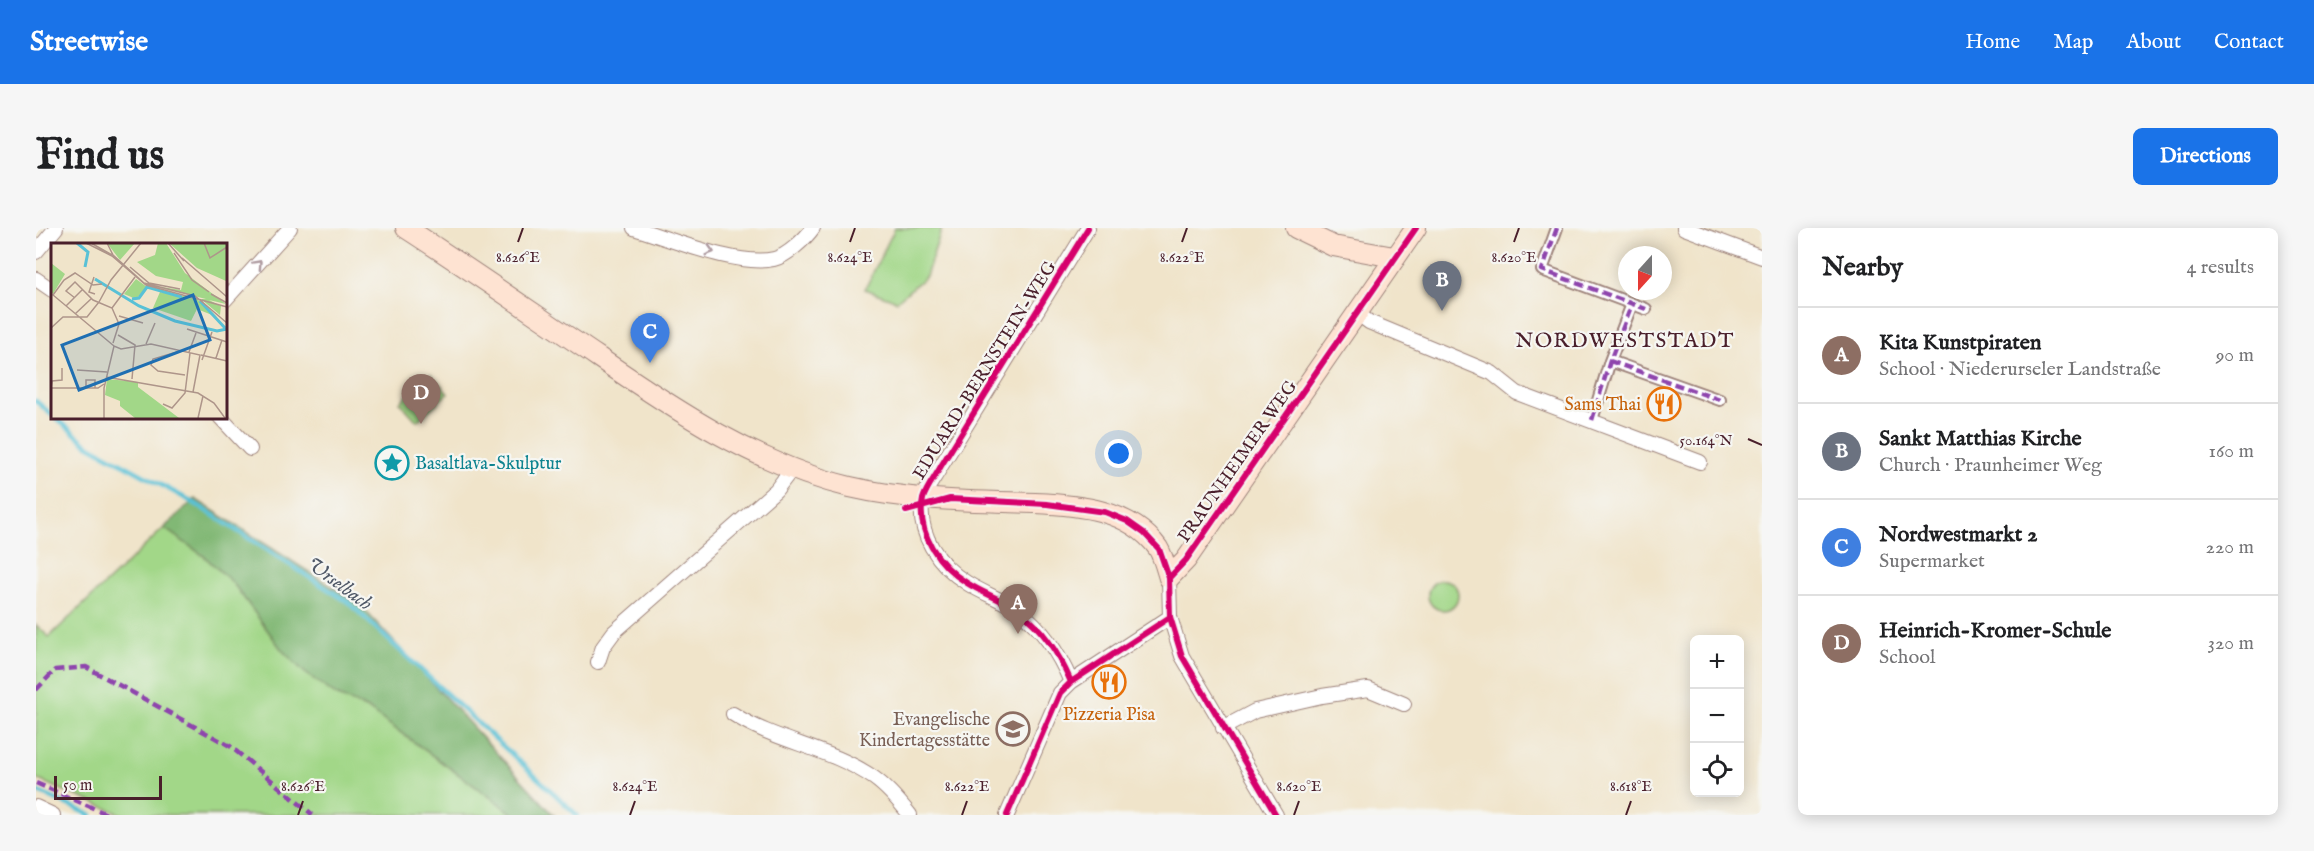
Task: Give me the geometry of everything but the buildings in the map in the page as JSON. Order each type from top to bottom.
[{"type":"main road","points":[[1296,228],[1333,246],[1394,257]]},
{"type":"main road","name":"PRAUNHEIMER WEG","points":[[1169,578],[1186,560],[1416,228]]},
{"type":"main road","points":[[416,230],[660,399],[730,441],[792,469],[850,487],[923,497],[1047,504],[1105,512],[1127,521],[1144,533],[1159,549],[1169,578]]},
{"type":"street","points":[[36,252],[56,228]]},
{"type":"street","points":[[226,299],[290,228]]},
{"type":"street","points":[[634,228],[742,260],[775,260],[804,241],[813,228]]},
{"type":"street","name":"EDUARD-BERNSTEIN-WEG","points":[[923,497],[1088,228]]},
{"type":"street","points":[[1557,228],[1542,270],[1646,309]]},
{"type":"street","points":[[1684,228],[1762,257]]},
{"type":"street","points":[[36,279],[51,289]]},
{"type":"street","points":[[1592,420],[1632,304]]},
{"type":"street","points":[[1357,313],[1369,322],[1492,373],[1517,393],[1700,462]]},
{"type":"street","points":[[1611,360],[1720,400]]},
{"type":"street","points":[[221,418],[250,449]]},
{"type":"street","points":[[598,662],[603,647],[614,632],[776,490],[792,469]]},
{"type":"street","points":[[923,497],[923,516],[927,538],[938,559],[953,574],[1020,611],[1055,650],[1071,682]]},
{"type":"street","points":[[1169,578],[1170,617],[1182,656],[1276,815]]},
{"type":"street","points":[[1007,815],[1060,693],[1071,682],[1170,617]]},
{"type":"street","points":[[1223,728],[1255,711],[1322,696],[1368,689],[1404,704]]},
{"type":"street","points":[[733,714],[750,725],[853,766],[873,777],[909,815]]},
{"type":"street","points":[[36,807],[53,815]]},
{"type":"green space","points":[[895,228],[942,228],[926,276],[897,301],[865,289]]},
{"type":"green space","points":[[431,374],[448,393],[417,421],[400,402]]},
{"type":"green space","points":[[195,499],[359,604],[554,815],[515,815],[368,709],[336,695],[304,672],[282,650],[233,583],[204,556],[164,528]]},
{"type":"green space","points":[[164,528],[204,556],[233,583],[256,614],[336,695],[368,709],[515,815],[123,815],[36,779],[36,625],[49,637]]},
{"type":"green space","points":[[1443,580],[1454,584],[1458,595],[1454,606],[1443,610],[1432,606],[1428,595],[1432,584]]},
{"type":"waterway","name":"Urselbach","points":[[36,401],[51,414]]},
{"type":"waterway","name":"Urselbach","points":[[56,418],[88,445],[194,503],[348,602],[577,815]]},
{"type":"waterway","name":"Urselbach","points":[[36,791],[91,815]]},
{"type":"marked path","points":[[1557,228],[1542,270],[1646,309]]},
{"type":"marked path","points":[[1592,420],[1610,361],[1632,304]]},
{"type":"marked path","points":[[1610,361],[1720,400]]},
{"type":"marked path","points":[[36,690],[55,670],[86,667],[230,746],[313,815]]},
{"type":"marked path","points":[[36,783],[109,815]]},
{"type":"cycle path","points":[[1071,682],[1062,662],[1036,626],[1020,612],[957,576],[939,558],[926,536],[922,512],[923,499],[929,486],[1088,228]]},
{"type":"cycle path","points":[[1169,578],[1186,560],[1416,228]]},
{"type":"cycle path","points":[[906,511],[950,499],[1047,504],[1105,512],[1127,521],[1144,533],[1159,549],[1169,578],[1170,617],[1182,656],[1276,815]]},
{"type":"cycle path","points":[[1007,815],[1060,693],[1071,682],[1170,617]]},
{"type":"place","name":"Sankt Matthias Kirche","points":[[1442,311]]},
{"type":"place","name":"Nordwestmarkt 2","points":[[650,363]]},
{"type":"place","name":"Sams Thai","points":[[1664,404]]},
{"type":"place","name":"Heinrich-Kromer-Schule","points":[[421,424]]},
{"type":"place","name":"Basaltlava-Skulptur","points":[[392,463]]},
{"type":"place","name":"Kita Kunstpiraten","points":[[1018,634]]},
{"type":"place","name":"Pizzeria Pisa","points":[[1109,682]]},
{"type":"place","name":"Evangelische Kindertagesstätte","points":[[1013,729]]},
{"type":"district","name":"NORDWESTSTADT","points":[[1625,340]]}]
